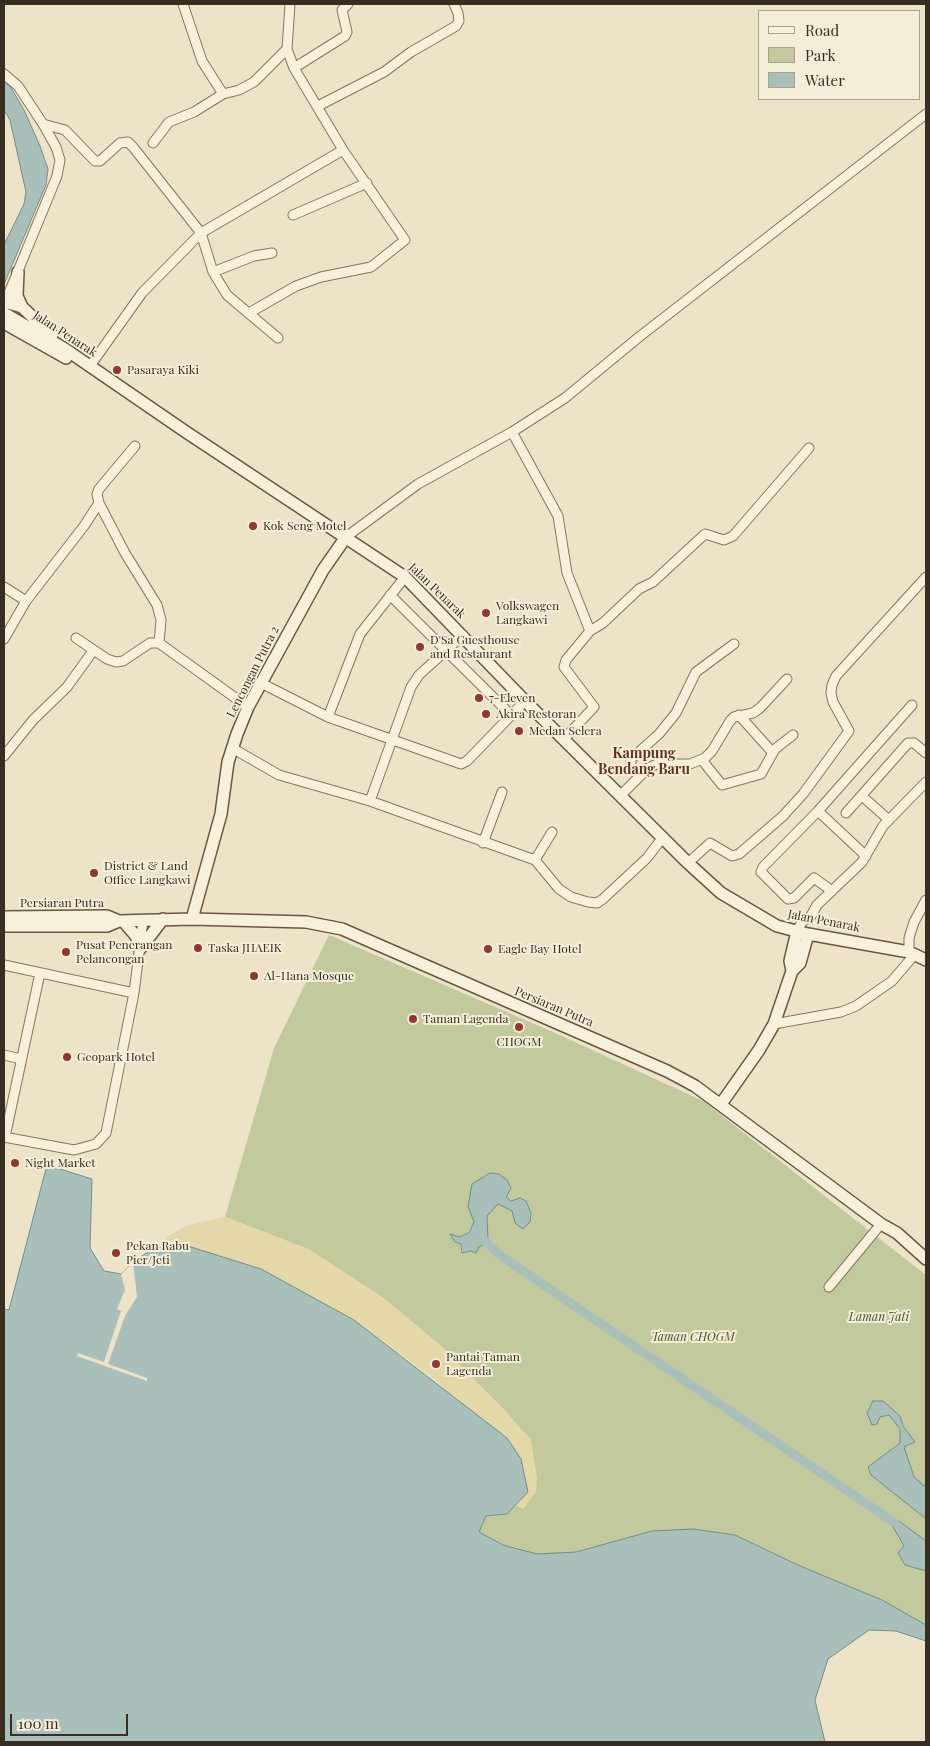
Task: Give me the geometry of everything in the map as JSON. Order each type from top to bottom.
[{"type":"main road","points":[[18,272],[17,296],[22,307],[65,349]]},
{"type":"main road","points":[[22,307],[6,316],[80,366],[94,369]]},
{"type":"main road","name":"Jalan Penarak","points":[[6,316],[65,349],[405,577],[525,701],[688,863],[721,893],[777,926],[803,933],[920,955]]},
{"type":"main road","name":"Lencongan Putra 2","points":[[192,919],[221,814],[232,748],[248,707],[323,570],[346,538]]},
{"type":"main road","name":"Persiaran Putra","points":[[4,917],[107,916],[121,921]]},
{"type":"main road","points":[[140,949],[163,919]]},
{"type":"main road","name":"Persiaran Putra","points":[[4,926],[106,926],[121,921],[192,919],[306,922],[342,929],[666,1071],[721,1104],[881,1224],[897,1233],[926,1259]]},
{"type":"main road","points":[[121,921],[136,936],[140,949]]},
{"type":"main road","points":[[777,926],[797,954]]},
{"type":"main road","points":[[721,1104],[759,1050],[774,1024],[803,933]]},
{"type":"main road","points":[[797,954],[828,937]]},
{"type":"street","points":[[183,4],[202,61],[223,94]]},
{"type":"street","points":[[248,313],[296,286],[342,272],[364,270],[405,240],[343,150],[294,68],[287,49],[290,4]]},
{"type":"street","points":[[294,68],[345,36],[347,32],[342,10],[348,4]]},
{"type":"street","points":[[318,106],[384,72],[411,52],[449,32],[459,21],[454,4]]},
{"type":"street","points":[[153,143],[170,122],[194,112],[223,94],[239,90],[254,82],[287,49]]},
{"type":"street","points":[[4,74],[18,86],[43,124],[56,148],[60,160],[57,176],[18,272],[6,316]]},
{"type":"street","points":[[346,538],[418,484],[512,432],[565,398],[639,337],[926,114]]},
{"type":"street","points":[[43,124],[65,130],[95,161],[100,160],[120,143],[128,142],[201,233],[213,272],[226,295],[278,338]]},
{"type":"street","points":[[94,369],[142,293],[201,233],[343,150]]},
{"type":"street","points":[[293,215],[367,183]]},
{"type":"street","points":[[213,272],[254,256],[272,253]]},
{"type":"street","points":[[512,432],[558,516],[567,574],[590,631]]},
{"type":"street","points":[[135,446],[99,489],[99,503],[125,553],[157,605],[160,620],[159,643]]},
{"type":"street","points":[[564,739],[594,707],[564,667],[566,660],[590,631],[603,623],[639,589],[653,582],[705,534],[724,540],[734,536],[810,448]]},
{"type":"street","points":[[4,639],[26,601],[84,526],[99,503]]},
{"type":"street","points":[[328,717],[360,634],[405,577]]},
{"type":"street","points":[[688,863],[710,843],[732,856],[739,854],[783,816],[803,794],[848,731],[830,693],[836,676],[926,577]]},
{"type":"street","points":[[4,587],[26,601]]},
{"type":"street","points":[[390,595],[511,715]]},
{"type":"street","points":[[370,801],[411,687],[419,675],[463,635]]},
{"type":"street","points":[[76,638],[93,651],[116,662],[123,661],[150,643],[159,643],[248,707]]},
{"type":"street","points":[[638,775],[631,766],[631,759],[660,734],[676,713],[696,672],[734,644]]},
{"type":"street","points":[[4,756],[33,720],[67,687],[93,651]]},
{"type":"street","points":[[621,795],[638,775],[657,764],[690,764],[702,760],[712,751],[730,721],[739,715],[753,713],[760,708],[787,678]]},
{"type":"street","points":[[262,682],[328,717],[461,764],[467,761],[525,701]]},
{"type":"street","points":[[832,891],[814,878],[794,898],[788,899],[761,872],[763,867],[818,811],[912,705]]},
{"type":"street","points":[[739,715],[773,753]]},
{"type":"street","points":[[702,760],[722,785],[761,774],[780,744],[793,734]]},
{"type":"street","points":[[846,813],[908,744],[914,743],[926,753]]},
{"type":"street","points":[[232,748],[280,775],[370,801],[535,860],[559,889],[571,897],[597,902],[647,858],[663,837]]},
{"type":"street","points":[[803,933],[817,905],[855,871],[883,826],[926,782]]},
{"type":"street","points":[[483,842],[502,792]]},
{"type":"street","points":[[862,796],[890,820]]},
{"type":"street","points":[[818,811],[866,856]]},
{"type":"street","points":[[535,860],[552,832]]},
{"type":"street","points":[[774,1024],[841,1012],[856,1006],[892,981],[920,955],[909,938],[914,922],[926,900]]},
{"type":"street","points":[[40,973],[4,1137],[66,1150],[83,1150],[96,1144],[106,1133],[134,993],[144,920]]},
{"type":"street","points":[[4,965],[134,993]]},
{"type":"street","points":[[4,1055],[22,1059]]},
{"type":"street","points":[[830,1287],[881,1224]]},
{"type":"green space","name":"Taman CHOGM","points":[[329,935],[562,1036],[703,1101],[926,1275],[926,1625],[882,1600],[800,1566],[735,1535],[652,1531],[576,1552],[537,1554],[503,1545],[479,1532],[486,1516],[507,1514],[516,1505],[523,1508],[530,1440],[506,1412],[441,1346],[382,1297],[308,1249],[225,1217],[274,1048]]},
{"type":"sand","name":"Pantai Taman Lagenda","points":[[225,1217],[308,1249],[382,1297],[441,1346],[531,1440],[537,1478],[536,1492],[523,1509],[516,1505],[528,1491],[437,1381],[354,1320],[261,1269],[165,1248],[167,1237],[185,1226]]},
{"type":"water","points":[[4,82],[10,86],[24,110],[48,169],[46,185],[4,284],[4,245],[24,204],[26,192],[10,120],[4,110]]},
{"type":"water","points":[[47,1165],[92,1179],[90,1248],[104,1271],[121,1274],[133,1262],[154,1248],[165,1248],[175,1242],[261,1269],[354,1320],[507,1438],[521,1459],[528,1492],[507,1514],[486,1516],[479,1532],[503,1545],[537,1554],[576,1552],[652,1531],[693,1529],[735,1535],[800,1566],[882,1600],[926,1625],[926,1641],[896,1631],[869,1630],[828,1659],[815,1700],[825,1742],[4,1742],[4,1309],[9,1310]]},
{"type":"water","points":[[490,1173],[499,1174],[507,1180],[511,1188],[506,1197],[511,1201],[520,1198],[526,1201],[531,1213],[530,1222],[523,1229],[515,1223],[512,1211],[498,1204],[487,1216],[488,1239],[485,1244],[479,1247],[476,1253],[471,1251],[462,1253],[461,1244],[455,1242],[450,1234],[459,1237],[469,1233],[474,1222],[468,1206],[472,1184]]},
{"type":"water","points":[[873,1401],[883,1401],[900,1416],[903,1426],[915,1442],[904,1447],[914,1477],[924,1486],[926,1484],[926,1519],[871,1475],[868,1467],[900,1443],[900,1429],[889,1415],[880,1417],[877,1424],[872,1425],[867,1413]]},
{"type":"water","points":[[899,1521],[926,1541],[926,1571],[905,1565],[898,1553],[904,1546],[892,1525]]},
{"type":"pier","points":[[133,1262],[137,1297],[125,1316],[108,1364],[147,1378],[147,1381],[77,1356],[78,1353],[104,1362],[121,1311],[117,1309],[125,1290],[121,1274]]},
{"type":"waterway","points":[[486,1242],[501,1256],[895,1523]]},
{"type":"place","name":"Pasaraya Kiki","points":[[117,370]]},
{"type":"place","name":"Kok Seng Motel","points":[[253,526]]},
{"type":"place","name":"Volkswagen Langkawi","points":[[486,613]]},
{"type":"place","name":"D'Sa Guesthouse and Restaurant","points":[[420,647]]},
{"type":"place","name":"7-Eleven","points":[[479,698]]},
{"type":"place","name":"Akira Restoran","points":[[486,714]]},
{"type":"place","name":"Medan Selera","points":[[519,731]]},
{"type":"place","name":"District & Land Office Langkawi","points":[[94,873]]},
{"type":"place","name":"Taska JHAEIK","points":[[198,948]]},
{"type":"place","name":"Eagle Bay Hotel","points":[[488,949]]},
{"type":"place","name":"Pusat Penerangan Pelancongan","points":[[66,952]]},
{"type":"place","name":"Al-Hana Mosque","points":[[254,976]]},
{"type":"place","name":"Taman Lagenda","points":[[413,1019]]},
{"type":"place","name":"CHOGM","points":[[519,1027]]},
{"type":"place","name":"Geopark Hotel","points":[[67,1057]]},
{"type":"place","name":"Night Market","points":[[15,1163]]},
{"type":"place","name":"Pekan Rabu Pier/Jeti","points":[[116,1253]]},
{"type":"place","name":"Pantai Taman Lagenda","points":[[436,1364]]},
{"type":"district","name":"Kampung Bendang Baru","points":[[644,762]]},
{"type":"park label","name":"Laman Jati","points":[[879,1317]]}]
